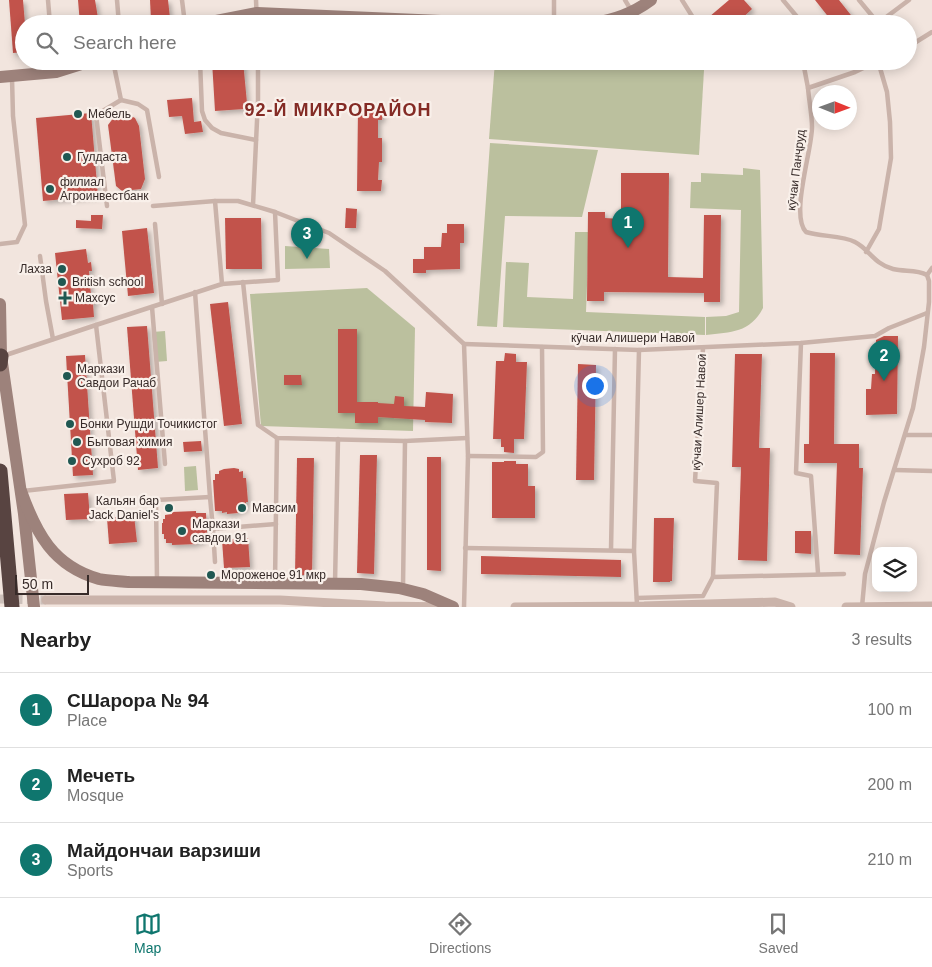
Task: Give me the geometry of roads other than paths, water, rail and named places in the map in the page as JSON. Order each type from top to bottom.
[{"type":"highway","points":[[0,472],[12,607]]},
{"type":"street","points":[[615,15],[629,5],[639,9],[651,0]]},
{"type":"street","points":[[243,15],[257,12],[320,15]]},
{"type":"street","points":[[6,77],[40,70]]},
{"type":"street","points":[[0,304],[1,360],[34,607]]},
{"type":"street","points":[[20,491],[38,533],[54,554],[76,570],[100,579],[129,582],[361,584],[403,589],[423,594],[453,607]]},
{"type":"street","points":[[46,600],[280,600],[384,606],[453,607]]},
{"type":"street","points":[[515,607],[617,607],[637,602],[775,602],[791,607]]},
{"type":"street","points":[[846,607],[932,606]]},
{"type":"lane","points":[[48,0],[49,15]]},
{"type":"lane","points":[[117,0],[118,15]]},
{"type":"lane","points":[[182,0],[184,15]]},
{"type":"lane","points":[[554,0],[554,15]]},
{"type":"lane","points":[[682,0],[691,15]]},
{"type":"lane","points":[[783,0],[796,15]]},
{"type":"lane","points":[[859,0],[871,15]]},
{"type":"lane","points":[[888,15],[909,0]]},
{"type":"lane","points":[[917,41],[932,32]]},
{"type":"lane","points":[[115,70],[120,100]]},
{"type":"lane","points":[[200,70],[202,111],[205,120],[212,128],[221,133],[256,140]]},
{"type":"lane","points":[[253,204],[258,70]]},
{"type":"lane","points":[[805,70],[808,88],[859,70]]},
{"type":"lane","points":[[866,252],[879,229],[891,158],[887,92],[881,70]]},
{"type":"lane","points":[[0,244],[17,242],[25,225],[13,116],[6,77]]},
{"type":"lane","name":"кӯчаи Панҷруд","points":[[808,88],[812,127],[800,206],[801,227],[806,232],[814,235],[856,242],[885,266],[894,269],[922,271],[927,274]]},
{"type":"lane","points":[[107,206],[96,114],[120,100],[138,104],[146,110],[158,178]]},
{"type":"lane","points":[[215,201],[222,284]]},
{"type":"lane","points":[[154,206],[238,201],[253,204],[329,233],[385,271],[464,344],[468,438],[464,607]]},
{"type":"lane","points":[[1,360],[53,339],[222,284],[278,280],[275,212]]},
{"type":"lane","points":[[155,224],[162,304]]},
{"type":"lane","points":[[40,256],[53,339]]},
{"type":"lane","points":[[862,607],[865,574],[913,408],[930,302],[927,274],[932,268]]},
{"type":"lane","points":[[243,282],[258,425],[277,438],[405,441],[468,438]]},
{"type":"lane","points":[[195,292],[215,562]]},
{"type":"lane","points":[[152,307],[165,464]]},
{"type":"lane","name":"кӯчаи Алишери Навоӣ","points":[[464,344],[639,350],[800,343],[875,336],[889,328],[927,313]]},
{"type":"lane","points":[[20,491],[114,481],[96,325]]},
{"type":"lane","points":[[800,343],[796,473],[811,476],[818,573]]},
{"type":"lane","points":[[468,456],[536,456],[543,452],[542,347]]},
{"type":"lane","name":"кӯчаи Алишер Навоӣ","points":[[703,348],[695,481],[717,483],[712,577]]},
{"type":"lane","points":[[611,550],[615,349]]},
{"type":"lane","points":[[639,350],[634,551],[637,602],[703,596],[712,577],[818,573],[844,574]]},
{"type":"lane","points":[[906,435],[932,435]]},
{"type":"lane","points":[[275,583],[277,438]]},
{"type":"lane","points":[[335,584],[338,439]]},
{"type":"lane","points":[[403,589],[405,441]]},
{"type":"lane","points":[[895,470],[932,470]]},
{"type":"lane","points":[[157,582],[156,500],[210,497]]},
{"type":"lane","points":[[213,528],[276,524]]},
{"type":"lane","points":[[465,548],[634,551]]},
{"type":"tunnel","points":[[0,599],[46,600]]},
{"type":"place","name":"Мебель","points":[[78,114]]},
{"type":"place","name":"Гулдаста","points":[[67,157]]},
{"type":"place","name":"филиал Агроинвестбанк","points":[[50,189]]},
{"type":"place","name":"СШарора № 94","points":[[628,248]]},
{"type":"place","name":"Майдончаи варзиши","points":[[307,259]]},
{"type":"place","name":"Лахза","points":[[62,269]]},
{"type":"place","name":"British school","points":[[62,282]]},
{"type":"place","name":"Махсус","points":[[65,298]]},
{"type":"place","name":"Маркази Савдои Рачаб","points":[[67,376]]},
{"type":"place","name":"Мечеть","points":[[884,381]]},
{"type":"place","name":"Бонки Рушди Точикистог","points":[[70,424]]},
{"type":"place","name":"Бытовая химия","points":[[77,442]]},
{"type":"place","name":"Сухроб 92","points":[[72,461]]},
{"type":"place","name":"Кальян бар Jack Daniel's","points":[[169,508]]},
{"type":"place","name":"Мавсим","points":[[242,508]]},
{"type":"place","name":"Маркази савдои 91","points":[[182,531]]},
{"type":"place","name":"Мороженое 91 мкр","points":[[211,575]]},
{"type":"district","name":"92-Й МИКРОРАЙОН","points":[[338,110]]}]
